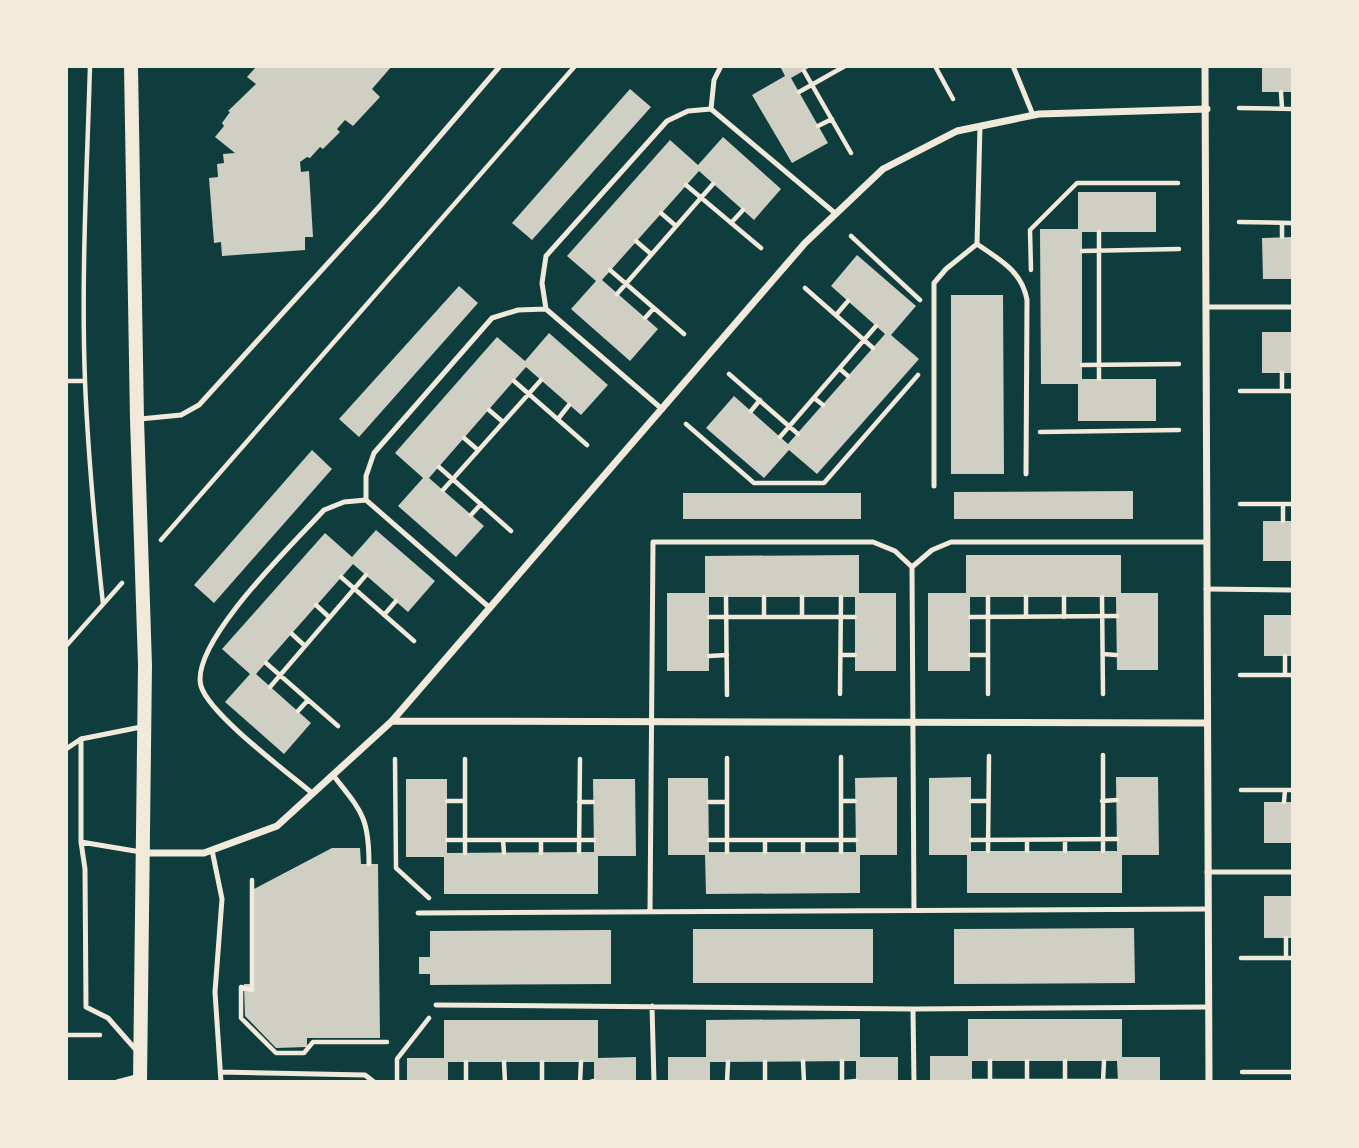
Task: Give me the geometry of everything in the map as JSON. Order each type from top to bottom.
[{"type":"main road","points":[[131,66],[137,419],[144,559],[145,727],[140,1079]]},
{"type":"street","points":[[1205,66],[1209,1082]]},
{"type":"street","points":[[144,853],[204,853],[277,826],[392,721],[805,243],[883,169],[957,131],[1033,115],[1207,109]]},
{"type":"street","points":[[392,721],[1206,723]]},
{"type":"lane","points":[[137,419],[181,415],[199,405],[380,206],[500,66]]},
{"type":"lane","points":[[711,108],[714,80],[721,66]]},
{"type":"lane","points":[[1013,66],[1033,115]]},
{"type":"lane","points":[[662,410],[546,309],[542,283],[546,256],[667,121],[688,111],[711,108],[836,214]]},
{"type":"lane","points":[[933,486],[934,283],[976,244],[980,126]]},
{"type":"lane","points":[[976,244],[1024,282],[1027,300],[1026,474]]},
{"type":"lane","points":[[1207,307],[1293,307]]},
{"type":"lane","points":[[366,500],[366,476],[374,453],[492,318],[518,310],[546,309]]},
{"type":"lane","points":[[312,793],[214,708],[201,685],[201,664],[207,648],[222,624],[324,510],[344,502],[366,500],[490,608]]},
{"type":"lane","points":[[650,912],[653,542],[873,542],[895,551],[912,567],[914,911]]},
{"type":"lane","points":[[912,567],[932,550],[951,542],[1206,542]]},
{"type":"lane","points":[[1206,589],[1293,590]]},
{"type":"lane","points":[[66,749],[81,739],[145,727]]},
{"type":"lane","points":[[81,739],[86,1007],[108,1018],[140,1054]]},
{"type":"lane","points":[[333,775],[364,813],[369,833],[369,864]]},
{"type":"lane","points":[[81,842],[144,853]]},
{"type":"lane","points":[[212,850],[222,899],[215,992],[221,1082]]},
{"type":"lane","points":[[1207,872],[1293,872]]},
{"type":"lane","points":[[418,913],[1208,909]]},
{"type":"lane","points":[[436,1005],[913,1009],[1208,1007]]},
{"type":"lane","points":[[652,1006],[654,1082]]},
{"type":"lane","points":[[913,1009],[914,1082]]},
{"type":"lane","points":[[220,1072],[365,1075],[374,1082]]},
{"type":"lane","points":[[117,1082],[140,1079]]},
{"type":"path","points":[[90,66],[84,270],[85,381],[92,506],[103,604]]},
{"type":"path","points":[[170,530],[575,66]]},
{"type":"path","points":[[799,92],[845,66]]},
{"type":"path","points":[[935,66],[953,99]]},
{"type":"path","points":[[804,71],[851,153]]},
{"type":"path","points":[[1281,92],[1282,108]]},
{"type":"path","points":[[1239,108],[1293,108]]},
{"type":"path","points":[[818,126],[832,118]]},
{"type":"path","points":[[1024,282],[1031,273],[1030,230],[1077,183],[1178,183]]},
{"type":"path","points":[[617,294],[713,184]]},
{"type":"path","points":[[686,185],[761,248]]},
{"type":"path","points":[[731,223],[743,210]]},
{"type":"path","points":[[661,213],[676,226]]},
{"type":"path","points":[[1239,222],[1293,223]]},
{"type":"path","points":[[1282,223],[1282,237]]},
{"type":"path","points":[[1099,232],[1099,379]]},
{"type":"path","points":[[851,236],[934,313]]},
{"type":"path","points":[[636,241],[652,254]]},
{"type":"path","points":[[1082,251],[1179,249]]},
{"type":"path","points":[[610,270],[684,334]]},
{"type":"path","points":[[805,288],[873,348]]},
{"type":"path","points":[[835,315],[848,301]]},
{"type":"path","points":[[645,318],[654,308]]},
{"type":"path","points":[[780,437],[877,326]]},
{"type":"path","points":[[686,424],[754,483],[824,483],[934,356]]},
{"type":"path","points":[[1082,365],[1179,364]]},
{"type":"path","points":[[839,369],[848,376]]},
{"type":"path","points":[[1282,373],[1282,391]]},
{"type":"path","points":[[729,374],[798,434]]},
{"type":"path","points":[[514,380],[587,445]]},
{"type":"path","points":[[443,490],[541,380]]},
{"type":"path","points":[[66,381],[85,381]]},
{"type":"path","points":[[1240,391],[1293,391]]},
{"type":"path","points":[[814,398],[823,405]]},
{"type":"path","points":[[751,411],[760,400]]},
{"type":"path","points":[[558,419],[569,405]]},
{"type":"path","points":[[489,410],[503,422]]},
{"type":"path","points":[[1026,432],[1179,430]]},
{"type":"path","points":[[464,438],[478,450]]},
{"type":"path","points":[[439,467],[511,531]]},
{"type":"path","points":[[471,515],[481,504]]},
{"type":"path","points":[[1240,504],[1293,504]]},
{"type":"path","points":[[1283,504],[1283,521]]},
{"type":"path","points":[[270,687],[366,575]]},
{"type":"path","points":[[341,577],[414,641]]},
{"type":"path","points":[[66,646],[114,592]]},
{"type":"path","points":[[726,597],[727,695]]},
{"type":"path","points":[[764,597],[764,617]]},
{"type":"path","points":[[802,597],[802,617]]},
{"type":"path","points":[[840,694],[841,597]]},
{"type":"path","points":[[988,597],[988,694]]},
{"type":"path","points":[[1026,597],[1026,617]]},
{"type":"path","points":[[1064,597],[1064,617]]},
{"type":"path","points":[[1102,597],[1103,694]]},
{"type":"path","points":[[384,615],[396,601]]},
{"type":"path","points":[[316,606],[330,617]]},
{"type":"path","points":[[970,617],[1117,616]]},
{"type":"path","points":[[709,617],[855,617]]},
{"type":"path","points":[[292,634],[305,646]]},
{"type":"path","points":[[1103,654],[1116,655]]},
{"type":"path","points":[[709,656],[727,655]]},
{"type":"path","points":[[841,655],[855,655]]},
{"type":"path","points":[[970,655],[988,655]]},
{"type":"path","points":[[1285,656],[1285,675]]},
{"type":"path","points":[[266,663],[338,726]]},
{"type":"path","points":[[1240,675],[1293,675]]},
{"type":"path","points":[[298,711],[308,700]]},
{"type":"path","points":[[1102,755],[1103,851]]},
{"type":"path","points":[[988,852],[989,756]]},
{"type":"path","points":[[841,757],[841,852]]},
{"type":"path","points":[[579,852],[580,758]]},
{"type":"path","points":[[727,758],[727,852]]},
{"type":"path","points":[[395,759],[396,867],[445,913]]},
{"type":"path","points":[[465,759],[466,853]]},
{"type":"path","points":[[1241,790],[1293,790]]},
{"type":"path","points":[[1284,802],[1285,790]]},
{"type":"path","points":[[1102,801],[1117,800]]},
{"type":"path","points":[[447,801],[465,802]]},
{"type":"path","points":[[841,801],[855,801]]},
{"type":"path","points":[[971,801],[988,801]]},
{"type":"path","points":[[579,802],[593,802]]},
{"type":"path","points":[[709,802],[727,802]]},
{"type":"path","points":[[971,840],[1117,839]]},
{"type":"path","points":[[447,840],[594,840]]},
{"type":"path","points":[[503,840],[504,853]]},
{"type":"path","points":[[541,840],[541,853]]},
{"type":"path","points":[[709,840],[856,840]]},
{"type":"path","points":[[765,840],[765,852]]},
{"type":"path","points":[[803,840],[803,852]]},
{"type":"path","points":[[1027,840],[1027,851]]},
{"type":"path","points":[[1065,840],[1065,851]]},
{"type":"path","points":[[252,880],[252,990],[241,987],[241,1018],[276,1053],[304,1053],[313,1042],[387,1042]]},
{"type":"path","points":[[1286,938],[1286,958]]},
{"type":"path","points":[[1241,958],[1293,958]]},
{"type":"path","points":[[397,1082],[397,1059],[436,1005]]},
{"type":"path","points":[[66,1035],[100,1035]]},
{"type":"path","points":[[803,1061],[804,1082]]},
{"type":"path","points":[[842,1061],[843,1082],[856,1081]]},
{"type":"path","points":[[990,1061],[990,1081]]},
{"type":"path","points":[[1027,1061],[1027,1081]]},
{"type":"path","points":[[1065,1061],[1065,1081]]},
{"type":"path","points":[[1104,1061],[1104,1081]]},
{"type":"path","points":[[466,1062],[466,1082]]},
{"type":"path","points":[[504,1062],[505,1082]]},
{"type":"path","points":[[542,1062],[542,1082]]},
{"type":"path","points":[[580,1062],[580,1082]]},
{"type":"path","points":[[727,1082],[728,1062]]},
{"type":"path","points":[[765,1062],[765,1082]]},
{"type":"path","points":[[1242,1072],[1293,1072]]},
{"type":"path","points":[[1286,1072],[1286,1082]]},
{"type":"path","points":[[972,1081],[1118,1081]]},
{"type":"building","points":[[257,66],[392,66],[372,89],[380,97],[353,126],[345,120],[337,129],[340,132],[323,149],[320,147],[310,158],[300,162],[301,172],[309,171],[313,237],[305,237],[305,250],[222,256],[221,242],[214,243],[209,178],[218,177],[217,164],[224,163],[223,154],[235,153],[215,137],[224,126],[222,123],[230,112],[228,111],[256,84],[247,77]]},
{"type":"building","points":[[780,66],[812,66],[791,78],[828,143],[792,163],[752,95],[785,76]]},
{"type":"building","points":[[1262,66],[1292,66],[1292,92],[1262,92]]},
{"type":"building","points":[[630,89],[651,107],[532,240],[512,223]]},
{"type":"building","points":[[723,137],[781,189],[754,220],[699,171],[602,280],[658,329],[630,361],[571,309],[596,281],[567,256],[670,140],[698,165]]},
{"type":"building","points":[[1078,192],[1156,192],[1156,232],[1082,232],[1082,379],[1156,379],[1156,421],[1078,421],[1078,384],[1041,384],[1040,229],[1078,229]]},
{"type":"building","points":[[1292,237],[1292,279],[1263,279],[1262,238]]},
{"type":"building","points":[[857,255],[916,306],[891,335],[919,359],[817,474],[789,450],[764,478],[706,428],[734,396],[788,444],[885,334],[831,286]]},
{"type":"building","points":[[459,286],[478,303],[359,437],[339,419]]},
{"type":"building","points":[[951,295],[1003,295],[1004,474],[951,474]]},
{"type":"building","points":[[1262,332],[1292,332],[1292,373],[1262,373]]},
{"type":"building","points":[[549,333],[608,385],[581,415],[526,367],[429,478],[484,526],[456,557],[398,506],[423,478],[395,453],[497,337],[525,361]]},
{"type":"building","points":[[312,450],[332,469],[214,603],[194,585]]},
{"type":"building","points":[[1133,491],[1133,519],[954,519],[954,492]]},
{"type":"building","points":[[683,493],[861,493],[861,519],[683,519]]},
{"type":"building","points":[[1263,521],[1292,521],[1292,561],[1263,561]]},
{"type":"building","points":[[376,530],[435,581],[408,612],[353,564],[256,674],[311,723],[284,754],[225,702],[250,674],[222,649],[325,533],[352,557]]},
{"type":"building","points":[[859,555],[859,593],[896,593],[896,671],[855,671],[855,597],[709,597],[709,671],[667,671],[667,593],[705,593],[705,556]]},
{"type":"building","points":[[966,555],[1121,555],[1121,593],[1158,593],[1158,670],[1117,670],[1116,597],[970,597],[970,671],[928,671],[928,593],[966,593]]},
{"type":"building","points":[[1264,615],[1292,615],[1292,656],[1264,656]]},
{"type":"building","points":[[897,777],[897,855],[860,855],[860,893],[706,894],[705,855],[668,855],[668,778],[708,778],[709,852],[856,852],[855,778]]},
{"type":"building","points":[[971,777],[971,851],[1117,851],[1116,777],[1158,777],[1159,855],[1122,855],[1122,893],[967,893],[967,855],[929,855],[929,778]]},
{"type":"building","points":[[406,779],[447,779],[447,853],[594,852],[593,779],[635,779],[636,856],[598,856],[598,894],[444,894],[444,857],[406,857]]},
{"type":"building","points":[[1264,802],[1292,802],[1292,843],[1264,843]]},
{"type":"building","points":[[332,848],[360,848],[361,864],[378,864],[380,1038],[307,1038],[307,1047],[276,1048],[245,1016],[244,984],[254,984],[254,889]]},
{"type":"building","points":[[1264,896],[1292,896],[1292,938],[1264,938]]},
{"type":"building","points":[[1134,928],[1135,983],[954,984],[954,929]]},
{"type":"building","points":[[693,929],[873,929],[873,983],[693,983]]},
{"type":"building","points":[[611,930],[611,984],[430,985],[430,974],[419,974],[419,957],[430,957],[430,931]]},
{"type":"building","points":[[860,1019],[860,1057],[898,1057],[898,1082],[856,1082],[856,1061],[710,1062],[710,1082],[668,1082],[668,1057],[706,1057],[706,1020]]},
{"type":"building","points":[[968,1019],[1122,1019],[1122,1057],[1160,1057],[1160,1082],[1118,1082],[1117,1061],[972,1061],[972,1082],[930,1082],[930,1056],[968,1056]]},
{"type":"building","points":[[444,1020],[598,1020],[598,1058],[636,1057],[636,1082],[594,1082],[594,1062],[448,1062],[448,1082],[407,1082],[407,1058],[444,1058]]}]
